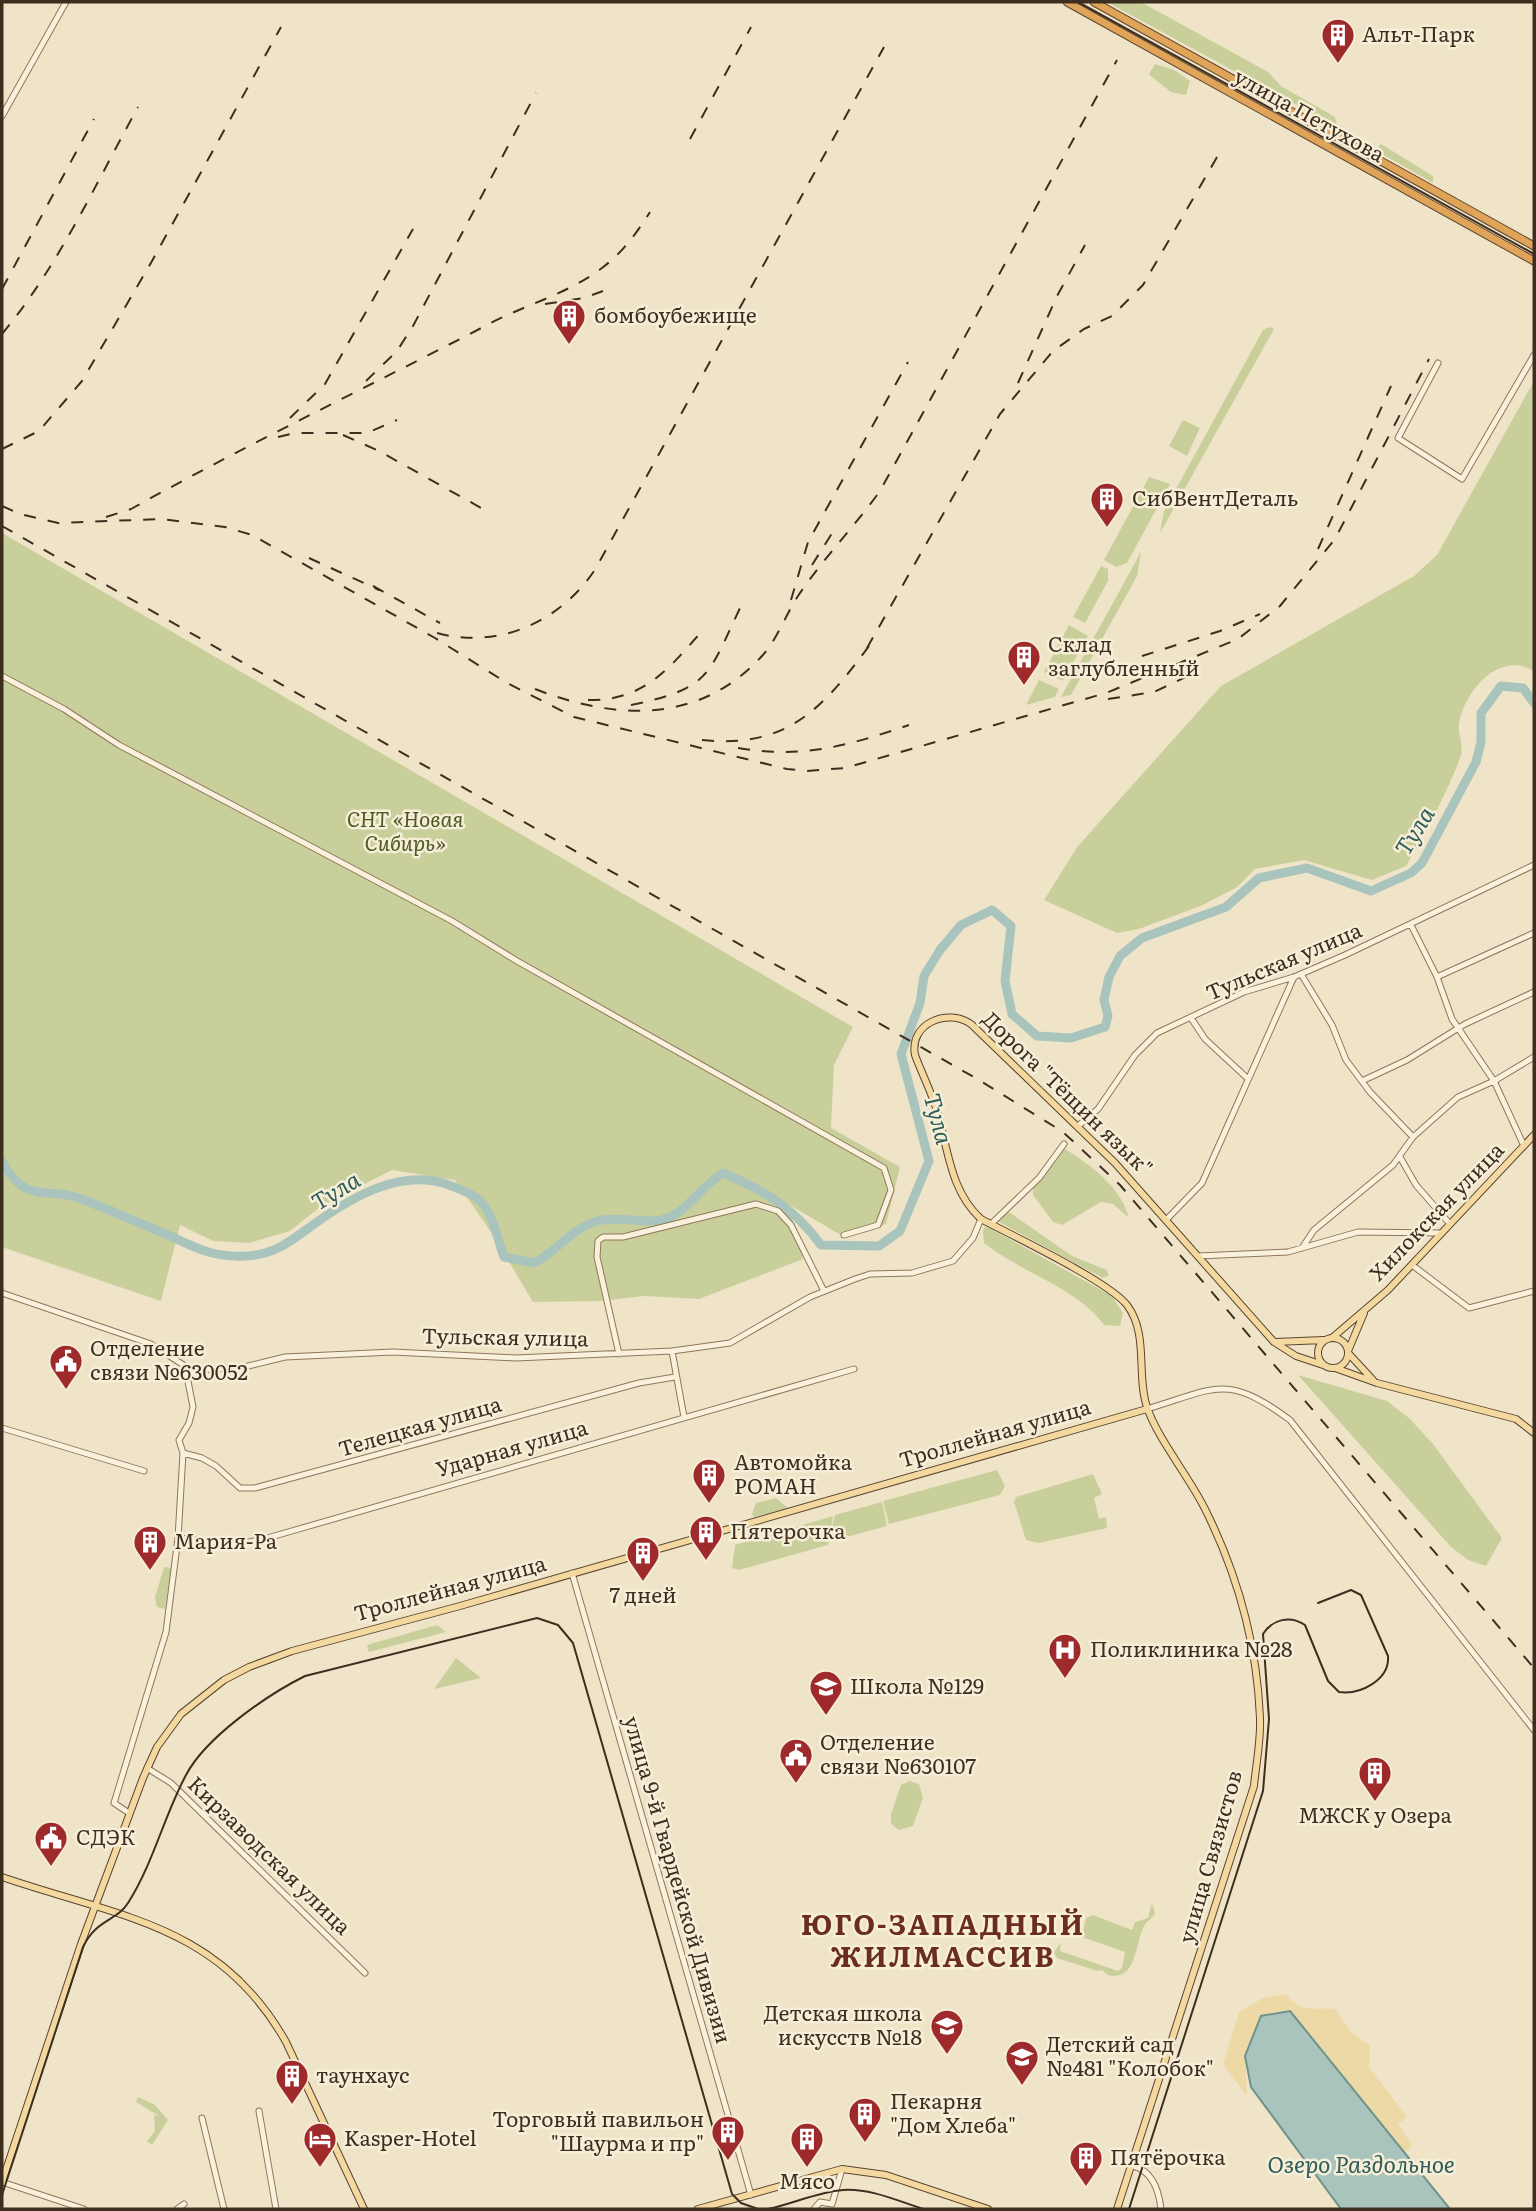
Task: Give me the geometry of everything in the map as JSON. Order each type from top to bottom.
[{"type":"highway","name":"улица Петухова","points":[[1067,2],[1534,261]]},
{"type":"highway","name":"улица Петухова","points":[[1093,2],[1534,246]]},
{"type":"highway","points":[[1086,12],[1093,2]]},
{"type":"highway","points":[[1122,32],[1128,21]]},
{"type":"main road","name":"Дорога \"Тёщин язык\"","points":[[1147,1409],[1142,1390],[1135,1317],[1125,1303],[1105,1288],[981,1219],[958,1190],[937,1110],[913,1046],[925,1027],[946,1016],[964,1019],[1078,1126],[1167,1220],[1273,1342]]},
{"type":"main road","name":"Хилокская улица","points":[[1329,1339],[1364,1311],[1412,1265],[1534,1135]]},
{"type":"main road","points":[[1335,1368],[1342,1366],[1364,1311]]},
{"type":"main road","points":[[1323,1365],[1318,1350],[1329,1339]]},
{"type":"main road","points":[[1273,1342],[1299,1343],[1340,1339],[1377,1383]]},
{"type":"main road","points":[[1273,1342],[1296,1356],[1377,1383],[1516,1419],[1534,1433]]},
{"type":"main road","name":"Троллейная улица","points":[[2,2182],[95,1907],[147,1768],[157,1747],[181,1714],[224,1680],[249,1667],[312,1645],[1147,1409]]},
{"type":"main road","name":"улица Связистов","points":[[1118,2209],[1250,1799],[1260,1731],[1255,1674],[1240,1594],[1204,1507],[1147,1409]]},
{"type":"main road","points":[[2,1877],[167,1931],[200,1947],[233,1971],[251,1990],[286,2042],[364,2209]]},
{"type":"main road","points":[[698,2209],[842,2169],[887,2175],[988,2209]]},
{"type":"street","points":[[2,116],[66,2]]},
{"type":"street","points":[[1438,363],[1398,438],[1462,479],[1534,355]]},
{"type":"street","points":[[2,676],[64,709],[119,744],[452,921],[517,961],[884,1168],[891,1189],[878,1225],[844,1235]]},
{"type":"street","name":"Тульская улица","points":[[1078,1126],[1111,1093],[1145,1041],[1170,1025],[1191,1018],[1244,992],[1301,974],[1411,925],[1534,865]]},
{"type":"street","points":[[1411,925],[1437,977],[1440,992],[1458,1029],[1479,1054],[1524,1146]]},
{"type":"street","points":[[1437,977],[1534,933]]},
{"type":"street","points":[[1301,974],[1332,1025],[1346,1060],[1413,1137]]},
{"type":"street","points":[[1167,1220],[1202,1183],[1246,1077],[1294,977]]},
{"type":"street","points":[[1362,1081],[1534,992]]},
{"type":"street","points":[[1191,1018],[1205,1039],[1246,1077]]},
{"type":"street","points":[[1302,1248],[1314,1230],[1400,1157],[1413,1137],[1458,1097],[1494,1081],[1534,1057]]},
{"type":"street","points":[[991,1224],[1039,1178],[1064,1144]]},
{"type":"street","points":[[1400,1157],[1416,1185],[1450,1224]]},
{"type":"street","points":[[619,1354],[597,1257],[598,1241],[603,1237],[623,1237],[756,1204],[778,1211],[791,1225],[824,1291]]},
{"type":"street","name":"Тульская улица","points":[[2,1293],[151,1344],[186,1366],[223,1370],[285,1357],[393,1352],[516,1358],[672,1351],[730,1343],[824,1291],[870,1275],[912,1273],[953,1261],[973,1238],[981,1219]]},
{"type":"street","points":[[1198,1256],[1288,1252],[1358,1233],[1441,1233]]},
{"type":"street","points":[[1412,1265],[1469,1308],[1534,1291]]},
{"type":"street","points":[[672,1351],[684,1416]]},
{"type":"street","points":[[129,1813],[114,1802],[166,1632],[178,1538],[183,1453],[179,1440],[190,1423],[193,1407],[186,1366]]},
{"type":"street","name":"Ударная улица","points":[[178,1538],[240,1544],[264,1539],[854,1369]]},
{"type":"street","name":"Телецкая улица","points":[[183,1453],[216,1465],[240,1488],[255,1488],[639,1383],[675,1377]]},
{"type":"street","name":"Троллейная улица","points":[[1147,1409],[1225,1386],[1242,1391],[1290,1420],[1534,1730]]},
{"type":"street","points":[[2,1428],[145,1471]]},
{"type":"street","name":"улица 9-й Гвардейской Дивизии","points":[[572,1573],[751,2195]]},
{"type":"street","name":"Кирзаводская улица","points":[[147,1768],[170,1783],[365,1973]]},
{"type":"street","points":[[259,2111],[276,2209]]},
{"type":"street","points":[[201,2118],[224,2209]]},
{"type":"street","points":[[1133,2166],[1142,2169],[1154,2181],[1161,2209]]},
{"type":"street","points":[[814,2209],[820,2203],[832,2204],[842,2169]]},
{"type":"street","points":[[2,2182],[84,2209]]},
{"type":"street","points":[[177,2209],[184,2204]]},
{"type":"green space","points":[[1107,2],[1141,2],[1268,72],[1281,86],[1335,117],[1337,127]]},
{"type":"green space","points":[[1155,64],[1174,70],[1190,81],[1186,95],[1171,92],[1149,74]]},
{"type":"green space","points":[[1381,144],[1433,176],[1433,183],[1375,150]]},
{"type":"green space","points":[[1270,327],[1274,329],[1160,533],[1164,511],[1263,330]]},
{"type":"green space","points":[[1534,381],[1534,671],[1521,666],[1496,670],[1476,687],[1468,699],[1459,723],[1462,751],[1436,811],[1406,866],[1372,880],[1304,860],[1255,869],[1237,887],[1203,905],[1139,929],[1117,933],[1044,900],[1078,846],[1221,686],[1414,576],[1437,555]]},
{"type":"green space","points":[[1183,420],[1200,428],[1187,456],[1169,446]]},
{"type":"green space","points":[[1149,477],[1170,484],[1127,563],[1116,567],[1104,560]]},
{"type":"green space","name":"СНТ «Новая Сибирь»","points":[[2,533],[853,1027],[834,1065],[831,1128],[900,1167],[886,1224],[844,1237],[788,1204],[803,1259],[699,1299],[644,1296],[601,1301],[533,1302],[495,1238],[455,1180],[392,1170],[320,1207],[290,1231],[249,1243],[213,1241],[180,1225],[161,1301],[2,1247]]},
{"type":"green space","points":[[1141,552],[1137,576],[1071,695],[1061,697]]},
{"type":"green space","points":[[1101,566],[1108,569],[1108,581],[1085,623],[1073,617]]},
{"type":"green space","points":[[1069,625],[1088,636],[1063,681],[1044,672]]},
{"type":"green space","points":[[1039,680],[1059,689],[1055,697],[1026,705]]},
{"type":"green space","points":[[1064,1148],[1094,1169],[1112,1186],[1129,1218],[1113,1204],[1101,1202],[1062,1225],[1053,1222],[1033,1195],[1033,1186],[1042,1179]]},
{"type":"green space","points":[[1006,1210],[1072,1256],[1107,1270],[1109,1275],[1103,1278],[995,1220]]},
{"type":"green space","points":[[986,1226],[1112,1296],[1123,1313],[1120,1326],[1104,1325],[1080,1301],[984,1243],[983,1230]]},
{"type":"green space","points":[[1298,1375],[1387,1401],[1409,1418],[1433,1444],[1502,1538],[1486,1566],[1468,1560],[1451,1547]]},
{"type":"green space","points":[[997,1470],[1005,1486],[1000,1495],[889,1524],[883,1501]]},
{"type":"green space","points":[[1093,1474],[1102,1494],[1094,1498],[1099,1519],[1106,1517],[1107,1528],[1039,1543],[1026,1540],[1014,1502],[1016,1497]]},
{"type":"green space","points":[[776,1498],[788,1508],[754,1517],[752,1514],[756,1503]]},
{"type":"green space","points":[[882,1502],[887,1526],[832,1541],[830,1534],[835,1515]]},
{"type":"green space","points":[[833,1516],[828,1545],[739,1570],[732,1568],[735,1545]]},
{"type":"green space","points":[[164,1567],[171,1568],[165,1609],[157,1607],[155,1597]]},
{"type":"green space","points":[[437,1625],[446,1632],[369,1652],[367,1645]]},
{"type":"green space","points":[[456,1658],[481,1678],[434,1689]]},
{"type":"green space","points":[[910,1781],[919,1784],[923,1798],[913,1826],[899,1830],[891,1824],[891,1814],[901,1785]]},
{"type":"green space","points":[[1152,1903],[1155,1913],[1144,1926],[1134,1960],[1125,1973],[1118,1976],[1108,1975],[1102,1970],[1097,1971],[1057,1958],[1054,1952],[1061,1943],[1060,1951],[1118,1971],[1122,1968],[1125,1952],[1082,1937],[1086,1918],[1093,1915],[1132,1930],[1135,1922],[1148,1918]]},
{"type":"green space","points":[[138,2097],[155,2105],[168,2120],[152,2145],[147,2141],[155,2131],[154,2115],[159,2116],[136,2102]]},
{"type":"sand","points":[[1286,1994],[1302,2007],[1335,2009],[1351,2032],[1370,2046],[1369,2067],[1407,2117],[1398,2124],[1412,2145],[1405,2153],[1290,2011],[1245,2055],[1247,2096],[1223,2065],[1239,2012],[1263,1998]]},
{"type":"water","name":"Озеро Раздольное","points":[[1290,2011],[1450,2209],[1341,2209],[1251,2087],[1245,2056],[1261,2016]]},
{"type":"waterway","name":"Тула","points":[[2,1161],[11,1176],[29,1190],[73,1196],[201,1250],[221,1255],[246,1256],[266,1253],[292,1240],[331,1212],[363,1194],[396,1182],[414,1180],[449,1185],[475,1197],[489,1214],[504,1257],[534,1263],[581,1229],[597,1221],[652,1221],[668,1218],[683,1209],[723,1173],[752,1186],[789,1210],[821,1245],[879,1246],[900,1231],[929,1161],[901,1054],[920,1003],[924,976],[940,950],[961,925],[992,910],[1011,926],[1005,981],[1012,1014],[1037,1036],[1071,1038],[1105,1027],[1108,1016],[1104,1000],[1109,977],[1120,956],[1142,938],[1226,907],[1259,878],[1307,868],[1371,891],[1411,873],[1422,863],[1476,762],[1481,742],[1481,713],[1501,686],[1523,688],[1534,703]]},
{"type":"tram line","points":[[1078,2],[1534,254]]},
{"type":"tram line","points":[[1129,2209],[1263,1791],[1269,1719],[1263,1634],[1282,1620],[1294,1620],[1305,1625],[1328,1681],[1339,1692],[1356,1691],[1372,1684],[1379,1679],[1387,1665],[1388,1656],[1361,1595],[1351,1590],[1318,1603]]},
{"type":"tram line","points":[[2,2195],[83,1947],[94,1931],[118,1914],[128,1903],[145,1872],[186,1775],[208,1746],[239,1718],[305,1676],[537,1618],[558,1625],[573,1643],[732,2194],[741,2203],[758,2209]]},
{"type":"tram line","points":[[768,2209],[843,2190],[863,2191],[923,2209]]},
{"type":"railway","points":[[2,449],[39,431],[82,381],[152,261],[281,27]]},
{"type":"railway","points":[[690,139],[751,27]]},
{"type":"railway","points":[[437,633],[460,637],[506,634],[547,616],[566,603],[582,587],[596,568],[884,47]]},
{"type":"railway","points":[[535,689],[595,707],[655,710],[684,705],[711,695],[737,678],[762,656],[808,582],[880,491],[1117,60]]},
{"type":"railway","points":[[366,381],[397,351],[413,326],[536,93]]},
{"type":"railway","points":[[2,334],[59,253],[138,107]]},
{"type":"railway","points":[[2,289],[94,119]]},
{"type":"railway","points":[[867,648],[1000,414],[1053,351],[1084,329],[1112,316],[1143,285],[1220,152]]},
{"type":"railway","points":[[106,517],[131,509],[487,325],[575,285],[616,256],[650,212]]},
{"type":"railway","points":[[290,418],[325,384],[413,229]]},
{"type":"railway","points":[[1018,383],[1057,296],[1085,245]]},
{"type":"railway","points":[[545,304],[584,298],[603,291]]},
{"type":"railway","points":[[2,506],[20,514],[58,523],[161,519],[225,527],[252,535],[435,638],[507,683],[574,717],[787,769],[807,771],[845,768],[1106,693],[1238,639],[1280,606],[1335,539],[1429,359]]},
{"type":"railway","points":[[791,600],[808,542],[908,362]]},
{"type":"railway","points":[[1318,549],[1391,386]]},
{"type":"railway","points":[[278,437],[295,433],[367,433],[397,420]]},
{"type":"railway","points":[[343,435],[379,451],[483,509]]},
{"type":"railway","points":[[2,526],[979,1080],[1063,1132],[1120,1185],[1534,1668]]},
{"type":"railway","points":[[812,565],[836,527]]},
{"type":"railway","points":[[309,558],[379,590]]},
{"type":"railway","points":[[373,586],[440,623]]},
{"type":"railway","points":[[631,705],[679,692],[705,674],[743,602]]},
{"type":"railway","points":[[1142,656],[1220,631],[1260,614]]},
{"type":"railway","points":[[588,700],[607,699],[639,689],[665,670],[702,631]]},
{"type":"railway","points":[[702,740],[759,738],[802,719],[837,686],[872,642]]},
{"type":"railway","points":[[1108,699],[1154,692],[1188,676]]},
{"type":"railway","points":[[738,748],[804,751],[845,744],[909,725]]},
{"type":"place","name":"Альт-Парк","points":[[1338,65]]},
{"type":"place","name":"бомбоубежище","points":[[569,346]]},
{"type":"place","name":"СибВентДеталь","points":[[1107,529]]},
{"type":"place","name":"Склад заглубленный","points":[[1024,687]]},
{"type":"place","name":"Отделение связи №630052","points":[[66,1391]]},
{"type":"place","name":"Автомойка РОМАН","points":[[709,1505]]},
{"type":"place","name":"Пятерочка","points":[[706,1562]]},
{"type":"place","name":"Мария-Ра","points":[[150,1572]]},
{"type":"place","name":"7 дней","points":[[643,1583]]},
{"type":"place","name":"Поликлиника №28","points":[[1065,1680]]},
{"type":"place","name":"Школа №129","points":[[826,1717]]},
{"type":"place","name":"Отделение связи №630107","points":[[796,1785]]},
{"type":"place","name":"МЖСК у Озера","points":[[1375,1803]]},
{"type":"place","name":"СДЭК","points":[[51,1868]]},
{"type":"place","name":"Детская школа искусств №18","points":[[947,2056]]},
{"type":"place","name":"Детский сад №481 \"Колобок\"","points":[[1022,2087]]},
{"type":"place","name":"таунхаус","points":[[292,2106]]},
{"type":"place","name":"Пекарня \"Дом Хлеба\"","points":[[865,2144]]},
{"type":"place","name":"Торговый павильон \"Шаурма и пр\"","points":[[728,2162]]},
{"type":"place","name":"Kasper-Hotel","points":[[320,2169]]},
{"type":"place","name":"Мясо","points":[[807,2169]]},
{"type":"place","name":"Пятёрочка","points":[[1086,2188]]},
{"type":"district","name":"ЮГО-ЗАПАДНЫЙ ЖИЛМАССИВ","points":[[943,1941]]}]
